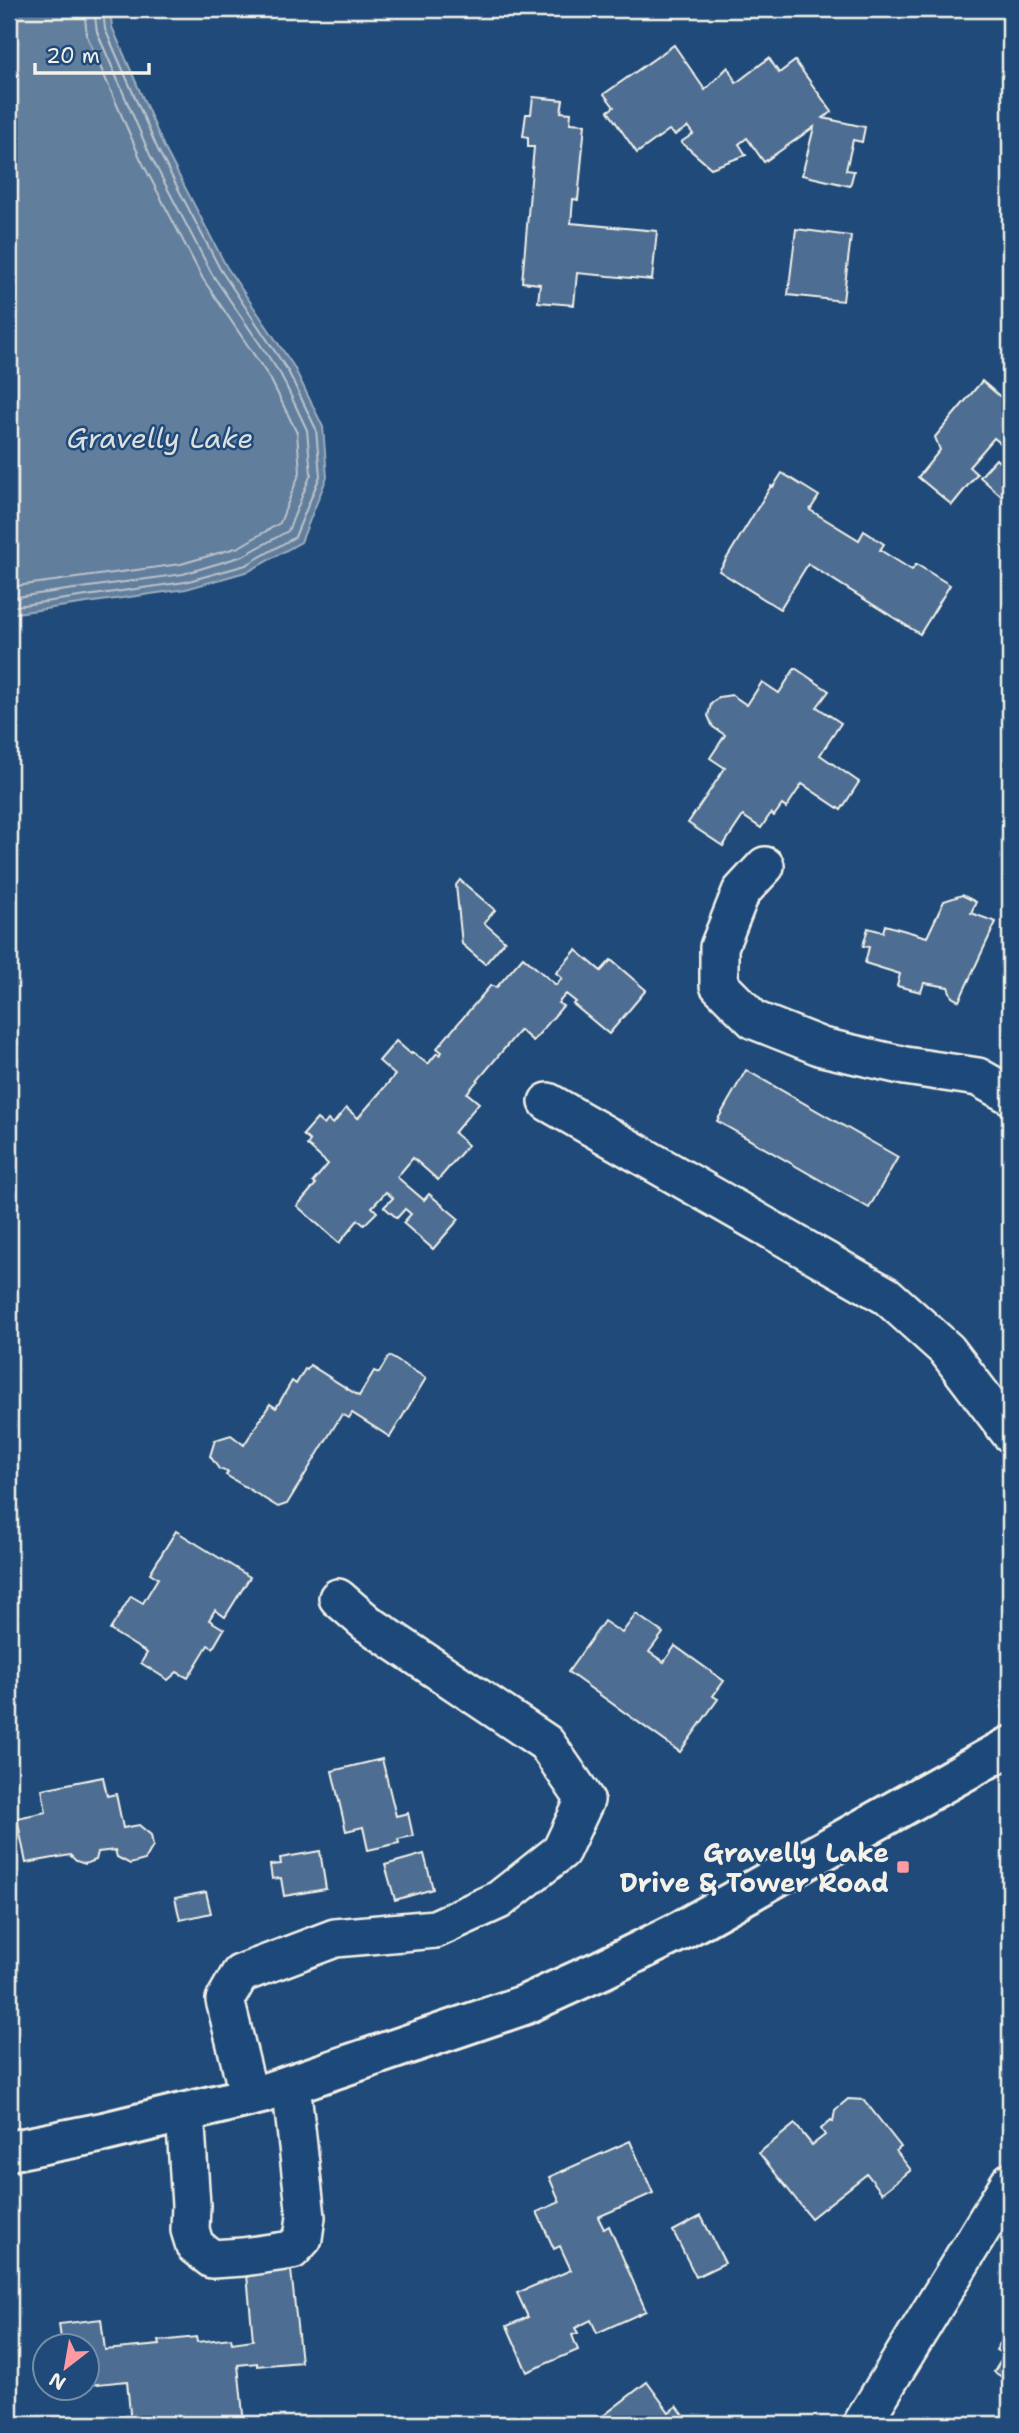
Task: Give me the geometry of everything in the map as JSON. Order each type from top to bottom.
[{"type":"main road","points":[[9,2151],[104,2132],[249,2097],[524,2005],[680,1931],[1010,1746]]},
{"type":"street","points":[[765,866],[741,892],[719,947],[719,985],[754,1020],[822,1048],[905,1066],[978,1077],[1010,1095]]},
{"type":"street","points":[[548,1102],[887,1296],[947,1350],[1010,1433]]},
{"type":"street","points":[[249,2097],[225,2000],[240,1974],[335,1938],[435,1928],[499,1900],[561,1851],[585,1800],[546,1743],[367,1623],[338,1598]]},
{"type":"street","points":[[185,2112],[190,2230],[195,2246],[212,2259],[243,2258],[292,2250],[303,2238],[306,2217],[291,2084]]},
{"type":"street","points":[[862,2424],[1010,2182]]},
{"type":"water","name":"Gravelly Lake","points":[[9,9],[110,9],[112,27],[164,147],[226,266],[294,367],[323,427],[327,477],[301,542],[249,571],[186,589],[9,614]]},
{"type":"building","points":[[674,45],[705,90],[728,67],[736,83],[769,58],[779,73],[795,61],[832,112],[823,118],[865,127],[862,142],[853,140],[846,170],[854,171],[850,186],[802,175],[814,127],[764,162],[747,138],[739,144],[746,155],[711,168],[681,142],[693,134],[688,127],[675,135],[669,130],[637,153],[608,111],[614,107],[604,94]]},
{"type":"building","points":[[533,97],[563,100],[561,112],[571,113],[570,123],[585,124],[578,200],[573,199],[571,223],[657,231],[652,280],[577,273],[574,305],[538,302],[540,284],[522,282],[534,147],[528,147],[528,137],[523,136],[526,114],[531,114]]},
{"type":"building","points":[[796,229],[851,236],[843,301],[788,295]]},
{"type":"building","points":[[982,381],[1010,405],[1010,504],[980,477],[996,459],[999,462],[1009,450],[994,438],[969,467],[977,474],[952,505],[918,477],[940,450],[935,437]]},
{"type":"building","points":[[782,473],[819,496],[810,510],[859,540],[864,531],[884,544],[880,550],[912,570],[916,564],[950,585],[920,634],[808,564],[780,609],[719,571],[771,486],[773,487]]},
{"type":"building","points":[[795,668],[829,691],[817,707],[841,723],[820,755],[859,782],[841,810],[802,784],[786,808],[782,805],[774,816],[771,813],[761,828],[743,816],[723,846],[688,823],[725,768],[710,758],[725,735],[713,727],[708,716],[711,704],[719,697],[732,695],[747,705],[762,682],[779,693]]},
{"type":"building","points":[[460,880],[495,910],[484,923],[505,941],[485,964],[462,944],[456,885]]},
{"type":"building","points":[[962,895],[976,902],[971,913],[996,922],[959,1001],[952,997],[948,987],[924,983],[921,992],[897,986],[900,974],[865,963],[869,947],[863,946],[868,928],[883,932],[885,925],[927,937],[944,901]]},
{"type":"building","points":[[576,950],[601,971],[611,960],[646,990],[609,1034],[573,1004],[576,1002],[566,994],[558,1003],[563,1006],[533,1041],[520,1030],[467,1093],[479,1103],[454,1133],[468,1145],[438,1180],[413,1158],[397,1177],[424,1200],[429,1194],[459,1219],[433,1249],[403,1223],[411,1214],[405,1209],[397,1218],[384,1207],[393,1198],[386,1192],[372,1207],[377,1212],[364,1225],[358,1220],[339,1243],[297,1206],[316,1184],[313,1182],[328,1164],[307,1145],[310,1141],[303,1135],[317,1119],[324,1125],[328,1120],[333,1124],[346,1108],[358,1118],[395,1075],[379,1061],[396,1041],[428,1064],[437,1053],[439,1055],[442,1052],[437,1048],[491,985],[496,988],[523,957],[556,985],[562,978],[556,973]]},
{"type":"building","points":[[746,1070],[898,1157],[869,1208],[717,1121]]},
{"type":"building","points":[[389,1356],[426,1378],[390,1437],[352,1413],[349,1418],[342,1414],[287,1504],[278,1507],[226,1475],[228,1472],[219,1469],[210,1456],[215,1440],[231,1435],[244,1445],[270,1404],[276,1408],[292,1381],[296,1384],[310,1365],[359,1396],[374,1371],[379,1373]]},
{"type":"building","points":[[176,1531],[250,1577],[225,1617],[215,1610],[209,1620],[224,1629],[213,1648],[208,1645],[188,1678],[177,1672],[168,1680],[141,1663],[147,1653],[110,1630],[131,1596],[143,1603],[158,1578],[150,1573]]},
{"type":"building","points":[[636,1614],[663,1633],[649,1652],[664,1662],[675,1646],[724,1681],[713,1696],[718,1699],[680,1752],[568,1672],[604,1621],[622,1633]]},
{"type":"building","points":[[382,1759],[396,1816],[408,1813],[413,1836],[398,1839],[399,1843],[368,1850],[363,1827],[346,1831],[332,1771]]},
{"type":"building","points":[[103,1777],[107,1796],[116,1794],[123,1828],[139,1825],[151,1835],[153,1846],[145,1860],[130,1864],[117,1857],[115,1850],[98,1852],[96,1860],[85,1864],[70,1855],[26,1863],[17,1818],[46,1812],[42,1789]]},
{"type":"building","points":[[320,1851],[326,1889],[284,1896],[281,1878],[272,1879],[270,1865],[281,1864],[280,1858]]},
{"type":"building","points":[[424,1854],[433,1889],[395,1900],[385,1865]]},
{"type":"building","points":[[206,1892],[211,1913],[180,1920],[175,1898]]},
{"type":"building","points":[[848,2099],[864,2100],[901,2147],[896,2151],[911,2170],[882,2193],[867,2174],[811,2218],[759,2153],[795,2124],[812,2145],[825,2135],[821,2129],[831,2120],[833,2122],[835,2110]]},
{"type":"building","points":[[630,2141],[653,2193],[598,2217],[604,2229],[609,2226],[646,2311],[597,2333],[591,2320],[575,2328],[578,2333],[572,2335],[578,2350],[527,2372],[507,2326],[528,2317],[517,2293],[571,2270],[560,2246],[554,2249],[537,2212],[560,2202],[549,2177]]},
{"type":"building","points":[[701,2216],[725,2263],[696,2277],[673,2231]]},
{"type":"building","points":[[291,2270],[301,2362],[238,2365],[244,2424],[131,2424],[127,2381],[102,2384],[102,2332],[60,2332],[59,2324],[101,2319],[105,2350],[160,2345],[159,2341],[196,2337],[197,2342],[231,2338],[232,2343],[253,2340],[247,2275]]},
{"type":"building","points":[[1010,2327],[1010,2382],[994,2372],[1004,2355],[996,2350]]},
{"type":"building","points":[[647,2382],[669,2412],[677,2406],[690,2424],[601,2424],[598,2420]]},
{"type":"place","name":"Gravelly Lake Drive & Tower Road","points":[[903,1867]]}]
